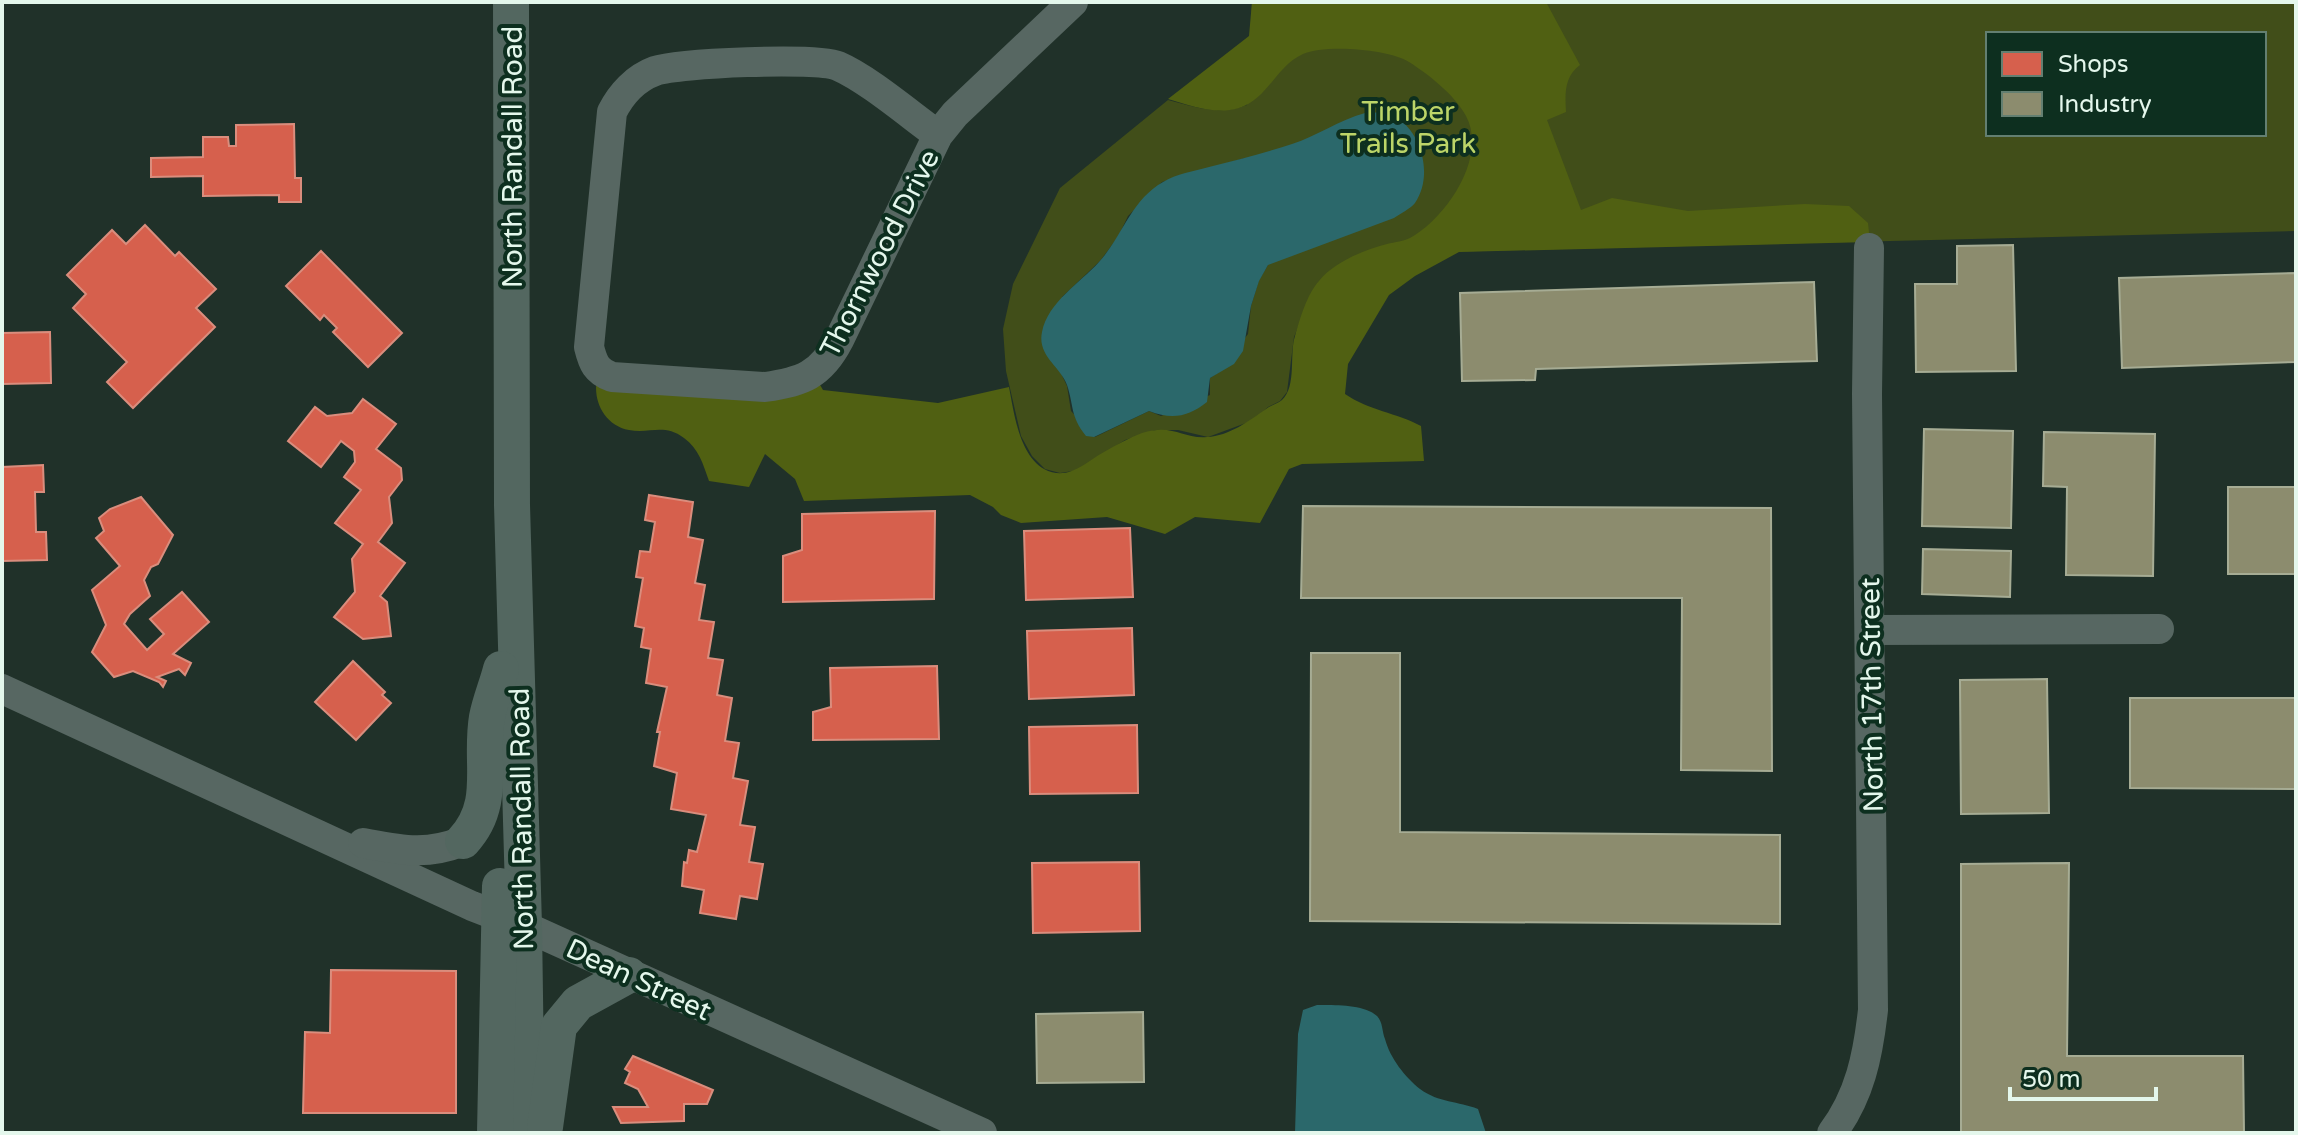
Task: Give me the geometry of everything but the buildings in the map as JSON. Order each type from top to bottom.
[{"type":"main road","name":"North Randall Road","points":[[495,1133],[512,922],[511,2]]},
{"type":"main road","name":"North Randall Road","points":[[512,505],[501,669],[512,922],[527,1133]]},
{"type":"main road","name":"North Randall Road","points":[[463,841],[475,828],[481,815],[486,773],[487,717],[501,669]]},
{"type":"main road","points":[[544,1133],[559,1026],[578,1003],[629,975]]},
{"type":"street","name":"Thornwood Drive","points":[[938,135],[852,74],[825,62],[686,66],[655,71],[638,80],[612,112],[589,347],[592,361],[599,372],[612,377],[765,387],[789,384],[821,368],[835,350],[938,135],[955,114],[1073,2]]},
{"type":"street","name":"North 17th Street","points":[[1832,1133],[1857,1092],[1867,1056],[1873,1010],[1867,394],[1869,248]]},
{"type":"street","points":[[1871,630],[2159,629]]},
{"type":"street","name":"Dean Street","points":[[2,689],[982,1133]]},
{"type":"street","name":"Dean Street","points":[[296,824],[352,841],[412,852],[448,847],[463,841]]},
{"type":"green space","name":"Timber Trails Park","points":[[1252,2],[2296,2],[2296,231],[1359,254],[1310,297],[1294,337],[1287,392],[1254,420],[1208,437],[1178,430],[1155,430],[1125,440],[1079,470],[1060,473],[1045,469],[1032,456],[1021,436],[1006,371],[1003,329],[1013,284],[1060,188],[1168,100],[1198,108],[1247,105]],"holes":[[[1245,158],[1268,265],[1259,280],[1251,306],[1248,334],[1219,372],[1210,378],[1210,395],[1161,416],[1149,411],[1095,437],[1071,411],[1067,386],[1059,369],[1062,297],[1100,261],[1118,237],[1128,216],[1162,182]]]},
{"type":"green space","points":[[1252,2],[1546,2],[1580,65],[1568,80],[1566,112],[1547,120],[1581,210],[1612,198],[1688,211],[1805,204],[1849,206],[1868,223],[1870,242],[1459,252],[1415,276],[1389,295],[1348,364],[1345,394],[1421,426],[1424,461],[1302,464],[1289,469],[1260,523],[1195,517],[1165,534],[1107,517],[1021,523],[1001,515],[970,495],[804,501],[795,479],[765,454],[749,487],[709,481],[697,452],[684,438],[670,431],[629,430],[605,416],[597,399],[599,372],[813,373],[823,390],[938,403],[1009,387],[1019,432],[1029,454],[1044,469],[1061,473],[1076,469],[1123,442],[1153,430],[1170,430],[1198,437],[1223,434],[1280,401],[1290,387],[1293,343],[1304,307],[1315,286],[1325,274],[1350,258],[1410,238],[1424,229],[1460,185],[1472,150],[1471,132],[1466,116],[1455,100],[1409,62],[1387,54],[1357,49],[1326,49],[1303,54],[1286,66],[1249,104],[1239,108],[1212,110],[1168,99],[1249,36]]},
{"type":"water","points":[[1365,113],[1392,115],[1413,134],[1419,145],[1424,169],[1415,203],[1394,218],[1268,265],[1251,306],[1243,351],[1234,364],[1210,378],[1207,402],[1200,407],[1172,416],[1149,411],[1094,437],[1086,436],[1075,417],[1064,378],[1043,348],[1042,332],[1051,311],[1099,262],[1143,199],[1174,177],[1292,144]]},
{"type":"water","points":[[1317,1005],[1357,1007],[1377,1016],[1390,1053],[1409,1079],[1434,1097],[1478,1109],[1486,1133],[1295,1133],[1298,1034],[1303,1010]]}]
